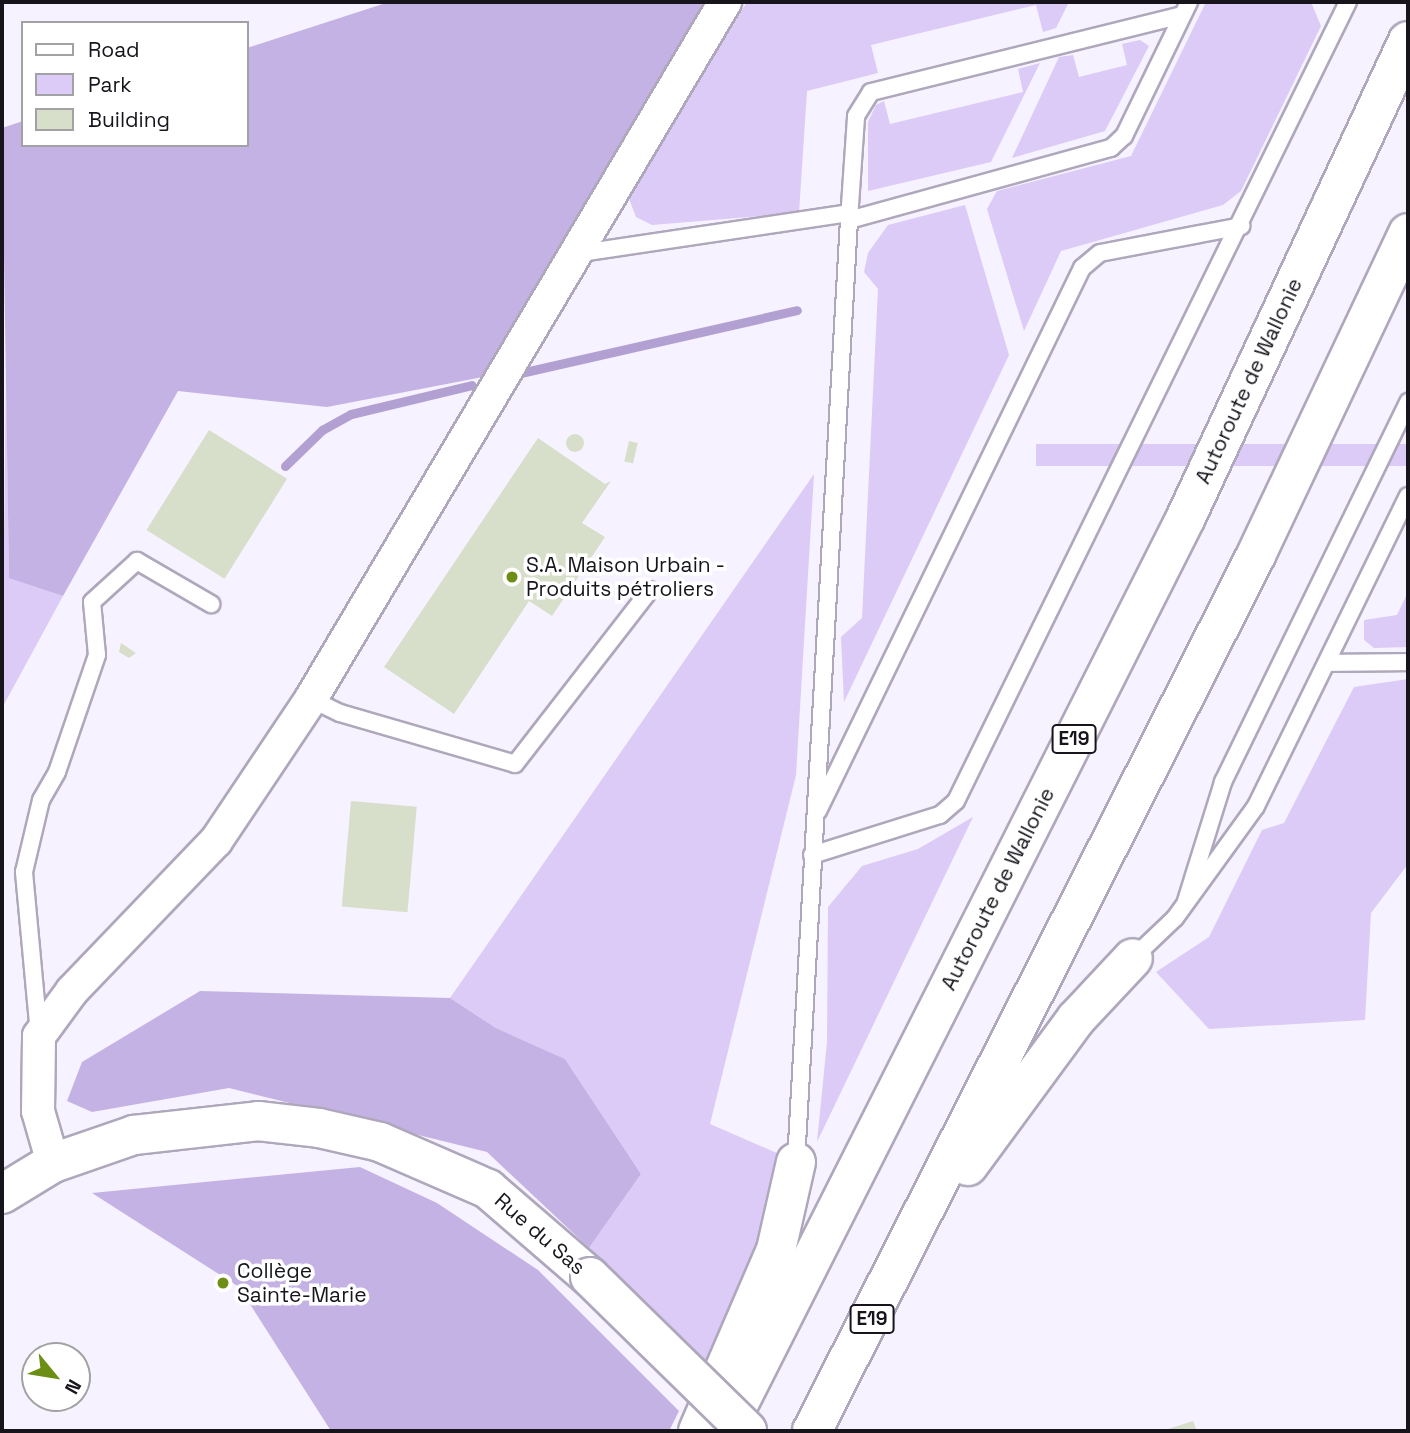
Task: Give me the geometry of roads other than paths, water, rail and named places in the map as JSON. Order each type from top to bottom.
[{"type":"main road","name":"Autoroute de Wallonie","points":[[725,1431],[1186,517],[1408,41]]},
{"type":"main road","name":"E19","points":[[812,1431],[931,1206],[1408,233]]},
{"type":"main road","points":[[931,1206],[987,1145],[1076,1019],[1133,958]]},
{"type":"main road","name":"Rue du Sas","points":[[2,1194],[52,1163],[134,1135],[202,1124],[319,1128],[380,1142],[488,1189],[590,1277],[747,1431]]},
{"type":"main road","points":[[698,1431],[776,1250],[796,1162]]},
{"type":"street","points":[[52,1163],[38,1111],[39,1036],[72,990],[216,841],[311,699],[725,2]]},
{"type":"lane","points":[[812,855],[940,816],[956,801],[1241,226],[1348,2]]},
{"type":"lane","points":[[573,254],[849,216],[1111,148],[1124,136],[1186,8]]},
{"type":"lane","points":[[796,1162],[856,116],[871,92],[1186,8]]},
{"type":"lane","points":[[814,818],[1082,268],[1100,253],[1241,226]]},
{"type":"lane","points":[[1186,901],[1223,782],[1408,402]]},
{"type":"lane","points":[[1133,958],[1186,901],[1256,806],[1408,496]]},
{"type":"lane","points":[[39,1036],[24,872],[41,800],[57,772],[97,654],[92,602],[137,561],[211,604]]},
{"type":"lane","points":[[311,699],[340,713],[515,764],[650,590]]},
{"type":"lane","points":[[1328,663],[1408,662]]},
{"type":"waterway","points":[[516,374],[797,310]]},
{"type":"waterway","points":[[285,466],[322,430],[351,414],[472,385]]},
{"type":"place","name":"S.A. Maison Urbain - Produits pétroliers","points":[[512,577]]},
{"type":"place","name":"Collège Sainte-Marie","points":[[223,1283]]}]
